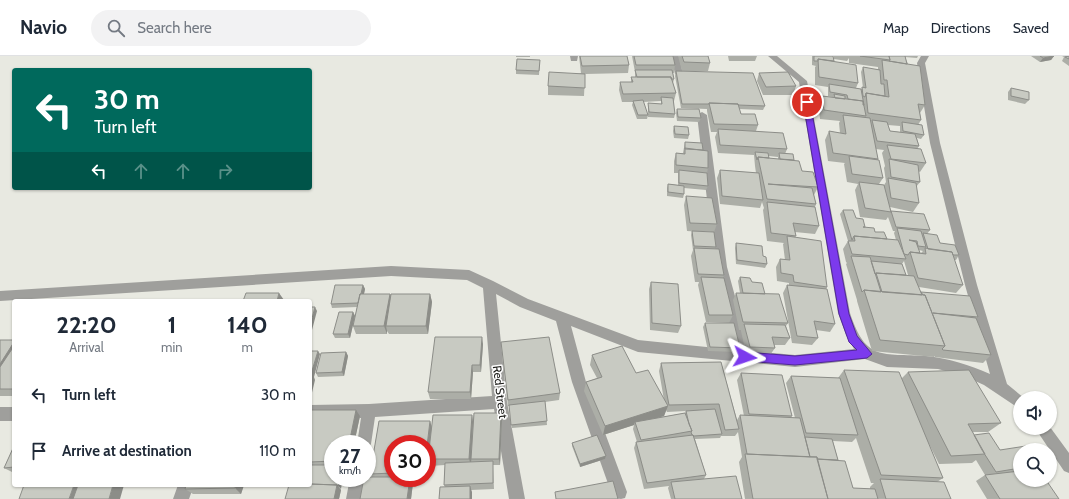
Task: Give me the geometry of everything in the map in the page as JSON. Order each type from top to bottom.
[{"type":"street","points":[[675,56],[679,74]]},
{"type":"street","points":[[772,56],[785,59],[803,81],[844,314],[853,339],[867,354]]},
{"type":"street","points":[[925,56],[921,63],[935,143],[971,285],[1001,387]]},
{"type":"street","points":[[702,115],[721,267],[745,357]]},
{"type":"street","points":[[0,296],[391,271],[469,275],[524,303],[638,346],[795,361],[867,354],[884,360],[928,362],[968,371],[1001,387],[1013,397]]},
{"type":"street","name":"Red Street","points":[[489,284],[500,402],[516,499]]},
{"type":"street","points":[[562,318],[579,382],[619,492]]},
{"type":"street","points":[[884,360],[890,375]]},
{"type":"street","points":[[312,412],[369,411],[500,402]]},
{"type":"street","points":[[365,435],[369,411]]},
{"type":"street","points":[[0,414],[12,414]]},
{"type":"street","points":[[1047,435],[1069,466]]},
{"type":"street","points":[[181,499],[185,487]]},
{"type":"street","points":[[354,499],[356,487]]},
{"type":"building","points":[[580,56],[627,56],[629,65],[582,66]]},
{"type":"building","points":[[634,56],[673,56],[675,65],[636,65]]},
{"type":"building","points":[[682,56],[708,56],[710,63],[684,62]]},
{"type":"building","points":[[814,56],[833,56],[834,61],[818,59],[818,61],[814,61]]},
{"type":"building","points":[[860,56],[889,56],[890,60]]},
{"type":"building","points":[[889,56],[905,56],[907,64],[889,61]]},
{"type":"building","points":[[1040,56],[1054,56],[1043,58]]},
{"type":"building","points":[[517,59],[540,60],[539,71],[516,70]]},
{"type":"building","points":[[818,59],[856,65],[858,83],[819,77]]},
{"type":"building","points":[[882,60],[920,66],[925,105],[918,104],[921,120],[868,113],[866,93],[889,97],[887,80],[884,80]]},
{"type":"building","points":[[863,67],[880,70],[881,84],[884,84],[885,96],[866,93],[865,97],[863,96],[862,87],[866,88]]},
{"type":"building","points":[[635,70],[672,70],[674,79],[671,79],[671,77],[637,77]]},
{"type":"building","points":[[676,71],[753,73],[765,106],[709,103],[682,104]]},
{"type":"building","points":[[549,72],[585,74],[585,88],[548,86]]},
{"type":"building","points":[[788,72],[796,86],[766,87],[759,73]]},
{"type":"building","points":[[631,77],[671,77],[676,93],[623,94],[620,82],[633,82]]},
{"type":"building","points":[[829,84],[861,89],[864,105],[863,101],[848,99],[847,95],[830,92]]},
{"type":"building","points":[[1011,88],[1029,92],[1029,100],[1011,96]]},
{"type":"building","points":[[834,94],[845,96],[845,99],[835,98]]},
{"type":"building","points":[[822,96],[863,101],[866,116],[824,110]]},
{"type":"building","points":[[661,97],[673,98],[675,114],[649,112],[648,103],[662,104]]},
{"type":"building","points":[[643,100],[648,115],[638,115],[633,101]]},
{"type":"building","points":[[709,103],[738,104],[741,114],[755,114],[758,125],[714,124]]},
{"type":"building","points":[[677,109],[699,109],[701,118],[678,117]]},
{"type":"building","points":[[843,115],[870,118],[878,159],[833,153],[829,131],[846,134]]},
{"type":"building","points":[[872,120],[887,122],[890,131],[915,134],[919,146],[877,141]]},
{"type":"building","points":[[902,122],[922,125],[924,135],[903,131]]},
{"type":"building","points":[[674,126],[688,127],[689,135],[675,134]]},
{"type":"building","points":[[718,129],[783,133],[787,149],[720,145]]},
{"type":"building","points":[[685,142],[702,143],[703,150],[685,149]]},
{"type":"building","points":[[887,145],[921,149],[926,163],[891,159]]},
{"type":"building","points":[[685,148],[708,151],[708,168],[676,165],[676,153],[685,154]]},
{"type":"building","points":[[755,152],[768,153],[769,158],[758,157],[757,160]]},
{"type":"building","points":[[779,153],[793,154],[794,160],[780,159]]},
{"type":"building","points":[[849,156],[879,160],[883,178],[852,174]]},
{"type":"building","points":[[758,157],[799,161],[802,171],[813,172],[818,187],[768,184],[812,188],[816,204],[767,199]]},
{"type":"building","points":[[889,159],[918,165],[920,182],[891,177]]},
{"type":"building","points":[[679,170],[707,173],[708,186],[679,183]]},
{"type":"building","points":[[720,170],[759,173],[763,200],[722,196]]},
{"type":"building","points":[[888,178],[916,183],[919,203],[891,198]]},
{"type":"building","points":[[859,182],[884,185],[891,212],[865,208]]},
{"type":"building","points":[[668,184],[684,186],[684,194],[668,192]]},
{"type":"building","points":[[686,196],[712,198],[717,224],[690,223]]},
{"type":"building","points":[[767,202],[815,207],[819,226],[793,223],[796,236],[771,233]]},
{"type":"building","points":[[843,210],[853,210],[856,218],[863,219],[865,227],[863,227],[874,228],[875,232],[884,232],[887,239],[854,236],[852,240]]},
{"type":"building","points":[[891,211],[924,214],[930,230],[896,227]]},
{"type":"building","points":[[897,228],[921,231],[926,247],[918,246],[917,241],[909,240],[916,242],[920,253],[910,252],[908,255],[904,254]]},
{"type":"building","points":[[692,231],[714,232],[716,247],[694,246]]},
{"type":"building","points":[[923,233],[937,235],[940,243],[955,245],[959,255],[953,255],[952,252],[928,249]]},
{"type":"building","points":[[787,236],[821,241],[827,287],[794,282],[793,275],[781,273],[780,259],[790,260]]},
{"type":"building","points":[[854,236],[898,240],[906,259],[852,254],[848,241],[855,241]]},
{"type":"building","points":[[736,243],[762,246],[763,256],[766,257],[767,264],[737,260]]},
{"type":"building","points":[[694,248],[719,249],[724,275],[698,274]]},
{"type":"building","points":[[925,248],[952,252],[963,285],[918,278],[910,252],[926,254]]},
{"type":"building","points":[[851,256],[870,257],[881,292],[864,290],[862,292]]},
{"type":"building","points":[[871,261],[902,264],[906,275],[875,274]]},
{"type":"building","points":[[876,273],[914,276],[922,295],[882,292]]},
{"type":"building","points":[[701,277],[724,278],[733,315],[709,315]]},
{"type":"building","points":[[740,277],[750,278],[752,282],[762,283],[765,294],[743,293]]},
{"type":"building","points":[[651,282],[678,284],[681,326],[652,323]]},
{"type":"building","points":[[335,285],[363,285],[358,303],[331,304]]},
{"type":"building","points":[[787,285],[827,289],[835,324],[814,321],[818,338],[797,336]]},
{"type":"building","points":[[864,290],[925,295],[945,346],[880,340]]},
{"type":"building","points":[[921,292],[970,296],[978,317],[933,313],[976,318],[991,355],[943,350],[942,349],[945,346],[925,295]]},
{"type":"building","points":[[246,293],[279,293],[278,299],[244,299]]},
{"type":"building","points":[[736,293],[779,294],[788,323],[743,322]]},
{"type":"building","points":[[360,294],[390,294],[384,326],[353,326]]},
{"type":"building","points":[[391,294],[430,294],[426,326],[386,326]]},
{"type":"building","points":[[312,307],[315,307],[312,318]]},
{"type":"building","points":[[339,312],[353,312],[348,334],[333,334]]},
{"type":"building","points":[[705,323],[734,323],[740,348],[710,347]]},
{"type":"building","points":[[744,324],[785,325],[790,338],[772,337],[775,348],[750,347]]},
{"type":"building","points":[[435,337],[482,337],[480,365],[472,365],[470,392],[428,392]]},
{"type":"building","points":[[549,337],[560,393],[508,400],[501,342]]},
{"type":"building","points":[[0,340],[12,340],[12,345],[0,364]]},
{"type":"building","points":[[622,346],[636,373],[648,370],[668,406],[605,426],[586,382],[602,377],[592,355]]},
{"type":"building","points":[[12,349],[12,389],[0,389],[0,367]]},
{"type":"building","points":[[312,351],[318,351],[312,371]]},
{"type":"building","points":[[346,352],[342,372],[316,373],[321,353]]},
{"type":"building","points":[[721,362],[739,429],[725,430],[719,404],[669,405],[661,363]]},
{"type":"building","points":[[844,370],[899,372],[943,478],[881,475]]},
{"type":"building","points":[[969,370],[1001,423],[968,424],[985,454],[951,456],[908,372]]},
{"type":"building","points":[[741,373],[782,375],[792,416],[749,414]]},
{"type":"building","points":[[791,376],[840,378],[858,435],[806,433]]},
{"type":"building","points":[[545,401],[547,421],[511,425],[509,405]]},
{"type":"building","points":[[715,409],[722,434],[692,435],[686,411]]},
{"type":"building","points":[[312,410],[356,410],[351,435],[324,435],[324,461],[312,462]]},
{"type":"building","points":[[474,413],[501,413],[499,459],[471,459]]},
{"type":"building","points":[[685,413],[692,431],[641,440],[635,422]]},
{"type":"building","points":[[433,415],[472,415],[469,459],[436,459],[436,435],[431,435]]},
{"type":"building","points":[[740,415],[800,418],[810,457],[747,454]]},
{"type":"building","points":[[379,421],[430,421],[428,435],[384,435],[384,473],[376,474],[376,439]]},
{"type":"building","points":[[989,433],[1000,450],[1013,448],[1013,469],[996,472],[974,435]]},
{"type":"building","points":[[597,435],[606,456],[580,464],[572,443]]},
{"type":"building","points":[[693,435],[706,475],[647,483],[636,442]]},
{"type":"building","points":[[805,437],[832,439],[838,460],[817,459],[817,457],[810,457]]},
{"type":"building","points":[[12,450],[12,467],[4,468]]},
{"type":"building","points":[[745,454],[817,457],[828,499],[753,499]]},
{"type":"building","points":[[817,459],[845,461],[853,488],[875,489],[878,499],[828,499]]},
{"type":"building","points":[[493,461],[493,483],[444,485],[445,463]]},
{"type":"building","points":[[312,465],[324,465],[324,485],[312,484]]},
{"type":"building","points":[[1013,472],[1013,487],[1051,487],[1059,499],[1000,499],[985,475]]},
{"type":"building","points":[[736,476],[742,499],[675,499],[671,482]]},
{"type":"building","points":[[376,477],[384,477],[384,487],[409,487],[407,499],[360,499],[362,487],[376,487]]},
{"type":"building","points":[[880,479],[944,482],[951,499],[886,499]]},
{"type":"building","points":[[613,481],[618,499],[556,499],[555,492]]},
{"type":"building","points":[[312,484],[324,485],[324,487],[337,487],[334,499],[285,499],[288,487],[312,487]]},
{"type":"building","points":[[470,486],[470,499],[439,499],[440,487]]},
{"type":"building","points":[[23,487],[73,487],[69,499],[19,499]]},
{"type":"building","points":[[77,487],[112,487],[109,499],[73,499]]},
{"type":"building","points":[[186,487],[235,487],[235,488],[185,489]]},
{"type":"route","points":[[745,357],[795,361],[867,354],[853,339],[844,314],[831,234],[807,110],[807,102]]}]
